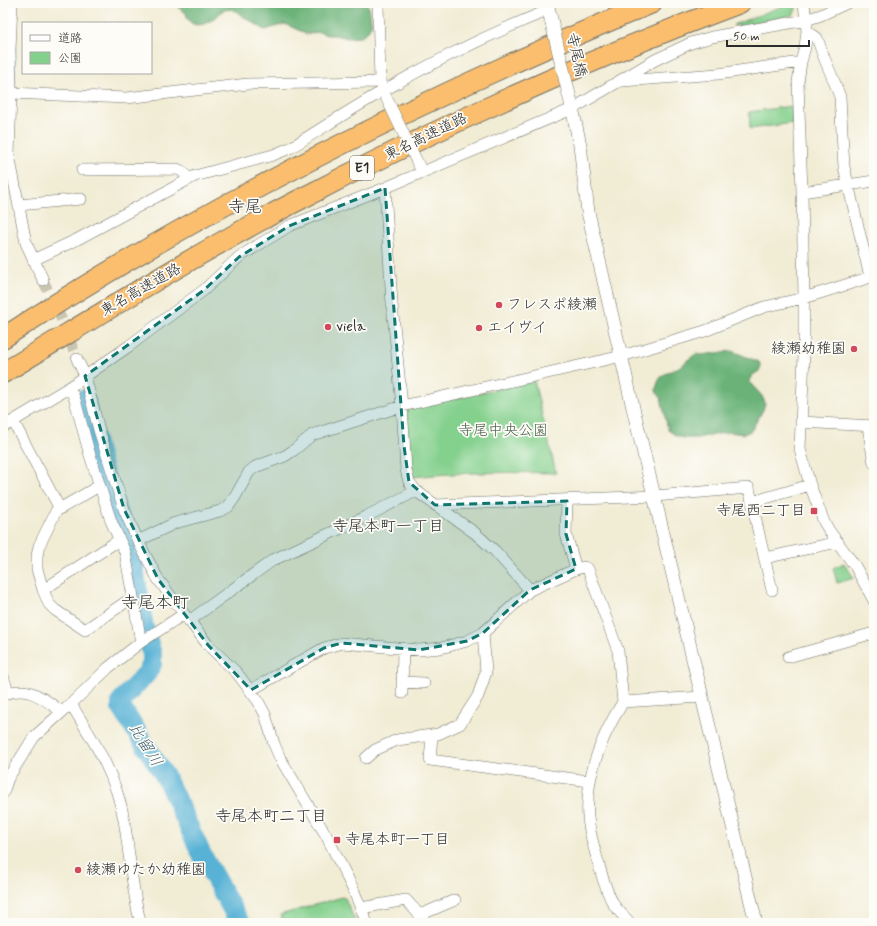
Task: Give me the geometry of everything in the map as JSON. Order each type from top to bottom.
[{"type":"highway","name":"東名高速道路","points":[[3,338],[116,266],[337,146],[544,49],[652,3]]},
{"type":"highway","name":"東名高速道路","points":[[3,373],[122,301],[292,203],[430,134],[550,80],[740,3]]},
{"type":"street","points":[[12,3],[10,50],[11,93],[6,155],[19,205],[26,243],[43,280]]},
{"type":"street","points":[[378,3],[382,89],[421,170]]},
{"type":"street","points":[[804,3],[807,25],[805,47],[798,82],[804,298],[804,355],[800,449],[810,485],[824,522],[855,566],[874,601]]},
{"type":"street","points":[[3,427],[70,387],[204,290],[239,257],[289,226],[385,188],[421,170],[572,106],[691,42],[712,37],[807,25],[821,15],[847,3]]},
{"type":"street","points":[[33,260],[76,240],[195,176],[273,155],[290,148],[382,89],[465,47],[549,9]]},
{"type":"street","name":"寺尾橋","points":[[549,9],[580,144],[588,212],[756,923]]},
{"type":"street","points":[[138,541],[175,523],[220,511],[228,507],[249,472],[255,467],[285,456],[312,435],[402,406],[622,356],[705,332],[764,307],[804,298],[872,276],[844,167],[840,97],[817,38],[807,25]]},
{"type":"street","points":[[620,81],[718,74],[801,62]]},
{"type":"street","points":[[11,93],[126,98],[248,84],[382,89]]},
{"type":"street","points":[[82,170],[177,169],[182,170],[186,174],[188,180]]},
{"type":"street","points":[[802,192],[874,181]]},
{"type":"street","points":[[385,188],[392,304],[402,406],[406,470],[409,482],[416,491],[435,506],[480,537],[495,551],[530,590]]},
{"type":"street","points":[[19,205],[81,199]]},
{"type":"street","points":[[77,359],[85,376],[99,430],[124,509],[138,541],[158,579],[186,618],[208,645],[237,673],[258,701],[265,714],[280,758],[327,837],[353,889],[367,923]]},
{"type":"street","points":[[70,387],[99,486],[111,521],[125,552],[133,597],[145,639]]},
{"type":"street","points":[[13,421],[60,509]]},
{"type":"street","points":[[801,422],[871,426],[874,463]]},
{"type":"street","points":[[752,502],[810,485]]},
{"type":"street","points":[[99,486],[56,511],[39,546],[37,556],[37,568],[42,590],[49,604],[55,610],[85,630],[133,597]]},
{"type":"street","points":[[435,506],[655,496],[749,488],[772,590]]},
{"type":"street","points":[[3,793],[8,778],[34,737],[108,668],[145,639],[186,618],[273,560],[367,516],[416,491]]},
{"type":"street","points":[[567,501],[566,534],[576,569]]},
{"type":"street","points":[[42,590],[119,540]]},
{"type":"street","points":[[765,558],[838,542]]},
{"type":"street","points":[[251,690],[324,648],[342,644],[419,650],[441,648],[467,641],[483,634],[530,590],[576,569],[584,567],[588,569],[618,651],[623,702],[613,718],[602,741],[589,781],[588,818],[592,841],[606,889],[614,905],[630,923]]},
{"type":"street","points":[[366,758],[375,750],[397,740],[432,736],[460,724],[478,696],[486,672],[483,634]]},
{"type":"street","points":[[788,657],[874,634]]},
{"type":"street","points":[[402,693],[403,648]]},
{"type":"street","points":[[3,676],[5,694],[19,690],[30,692],[66,708],[99,748],[115,784],[124,819],[138,916],[141,923]]},
{"type":"street","points":[[402,682],[424,683]]},
{"type":"street","points":[[623,702],[702,697]]},
{"type":"street","points":[[432,736],[430,760],[589,781]]},
{"type":"street","points":[[361,908],[406,900],[424,919],[455,900]]},
{"type":"highlighted area","points":[[385,188],[404,446],[409,482],[435,505],[567,501],[566,534],[576,569],[530,590],[483,633],[467,641],[419,650],[342,643],[324,648],[251,690],[208,645],[158,579],[124,509],[85,376],[204,290],[239,257],[289,226]]},
{"type":"green space","points":[[176,3],[356,3],[358,5],[367,3],[372,24],[367,32],[361,37],[347,38],[327,35],[319,32],[307,34],[285,24],[265,30],[233,9],[223,10],[214,19],[197,25],[192,24],[188,20],[186,13],[181,10]]},
{"type":"green space","points":[[791,3],[795,3],[796,9],[793,15],[739,26],[733,25]]},
{"type":"green space","points":[[791,106],[793,123],[750,129],[749,112]]},
{"type":"green space","points":[[732,351],[759,362],[761,366],[759,371],[751,376],[750,383],[762,396],[765,403],[763,410],[751,431],[744,434],[729,432],[697,438],[683,438],[668,430],[661,398],[656,391],[661,377],[698,353],[701,355]]},
{"type":"green space","name":"寺尾中央公園","points":[[534,381],[556,473],[520,472],[448,474],[412,477],[406,413],[408,409]]},
{"type":"green space","points":[[844,563],[854,578],[837,583],[833,568]]},
{"type":"green space","points":[[342,897],[345,898],[356,923],[284,923],[280,915]]},
{"type":"waterway","name":"比留川","points":[[3,121],[6,37]]},
{"type":"waterway","name":"比留川","points":[[85,399],[93,435],[110,491],[131,543]]},
{"type":"waterway","name":"比留川","points":[[133,562],[144,628],[152,654],[152,664],[147,673],[121,701],[121,707],[166,778],[202,855],[240,923]]},
{"type":"tunnel","points":[[43,280],[61,318],[77,359]]},
{"type":"place","name":"フレスポ綾瀬","points":[[499,305]]},
{"type":"place","name":"viela","points":[[328,327]]},
{"type":"place","name":"エイヴイ","points":[[479,328]]},
{"type":"place","name":"綾瀬幼稚園","points":[[854,349]]},
{"type":"place","name":"寺尾西二丁目","points":[[814,511]]},
{"type":"place","name":"寺尾本町一丁目","points":[[337,840]]},
{"type":"place","name":"綾瀬ゆたか幼稚園","points":[[78,870]]},
{"type":"district","name":"寺尾","points":[[245,207]]},
{"type":"district","name":"寺尾本町一丁目","points":[[388,526]]},
{"type":"district","name":"寺尾本町","points":[[155,603]]},
{"type":"district","name":"寺尾本町二丁目","points":[[271,816]]}]
